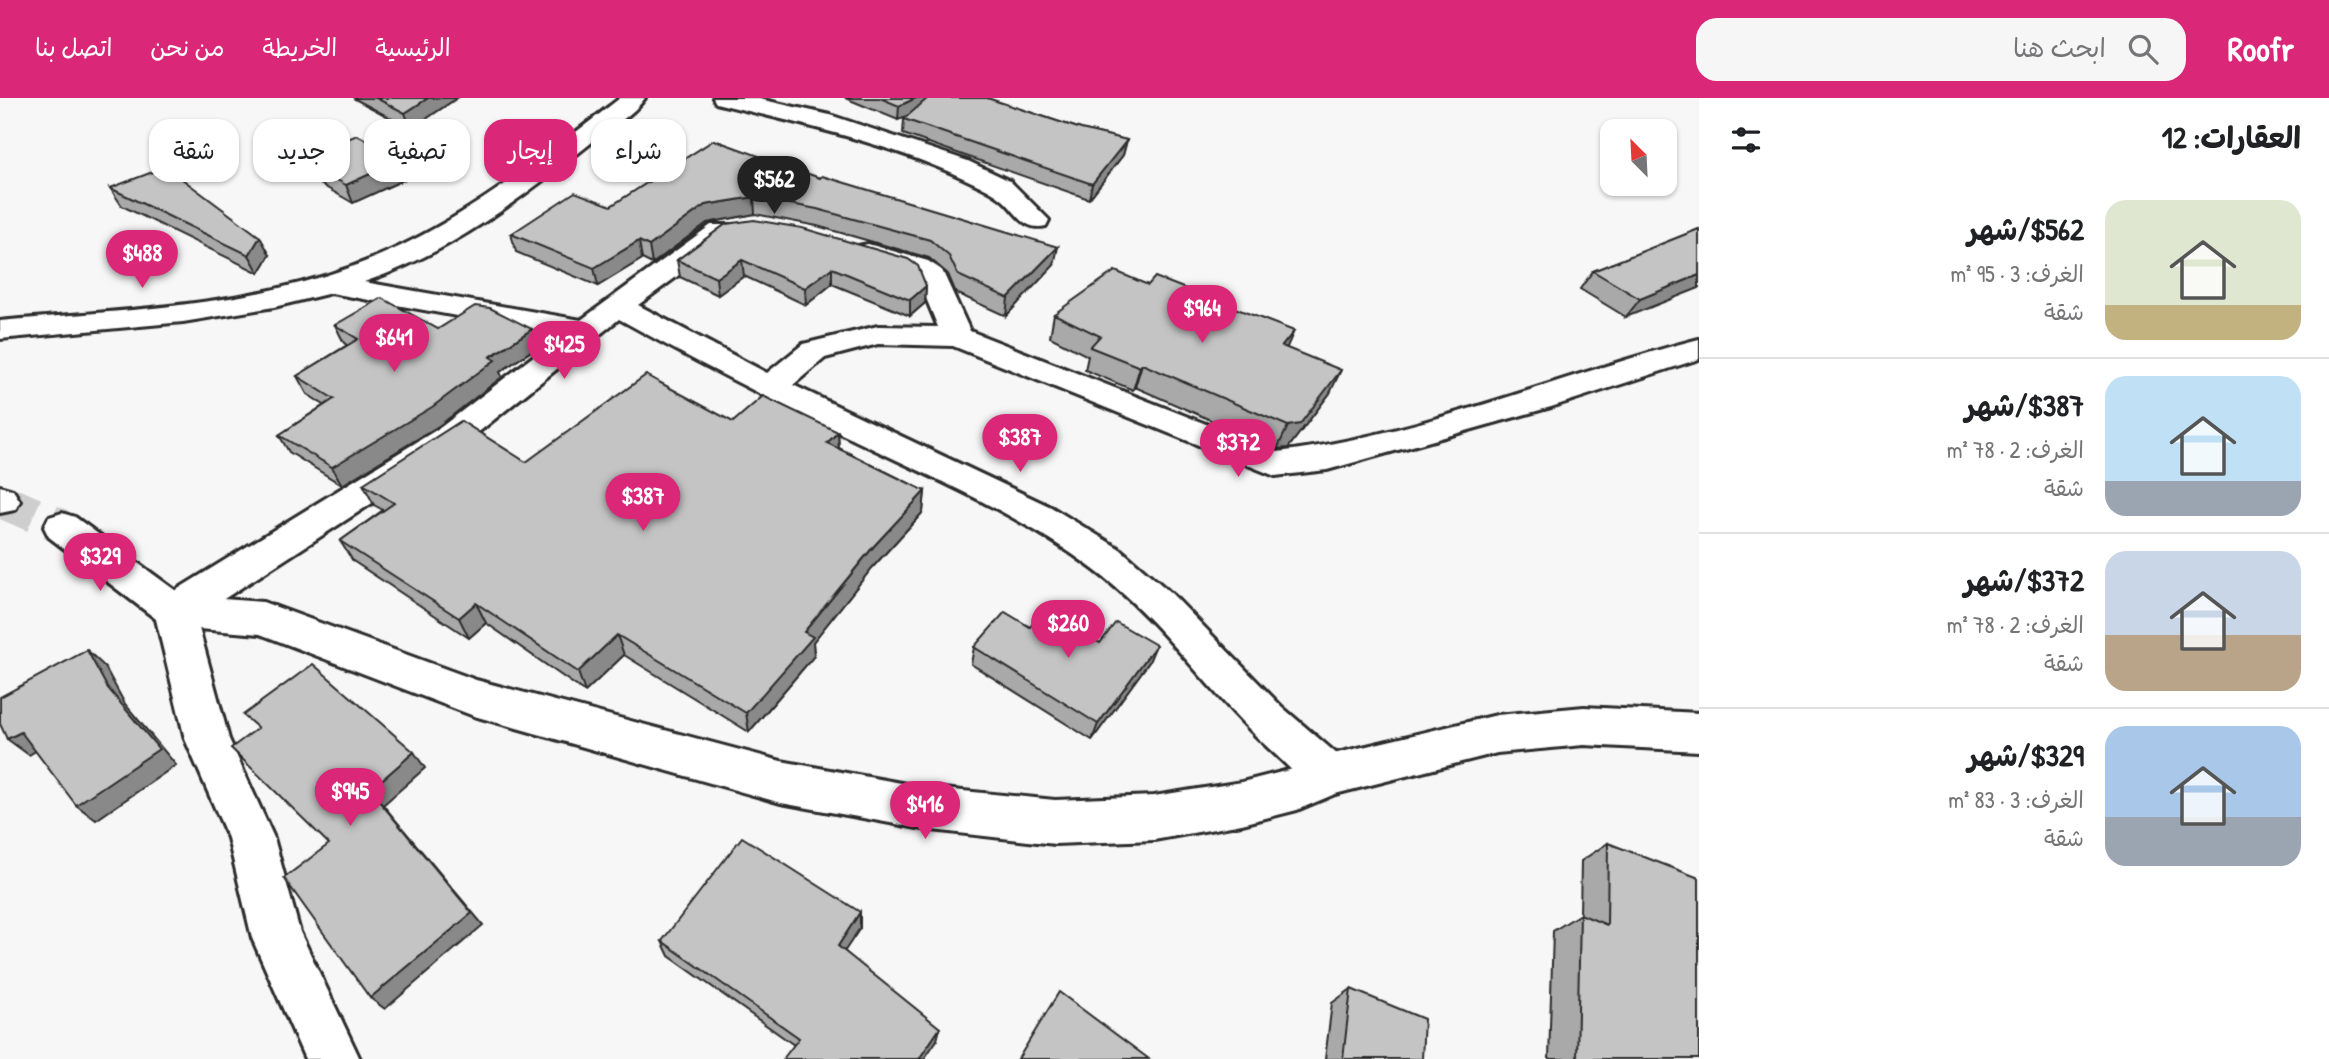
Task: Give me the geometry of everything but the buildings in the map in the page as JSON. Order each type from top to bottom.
[{"type":"street","points":[[0,330],[247,302],[328,284],[392,261],[458,225],[562,157],[635,98]]},
{"type":"street","points":[[724,98],[830,122],[958,166],[1000,186],[1014,196],[1036,220]]},
{"type":"street","points":[[174,611],[453,435],[586,330],[719,231],[755,225]]},
{"type":"street","points":[[833,242],[918,267],[932,276],[957,337]]},
{"type":"street","points":[[328,284],[586,330]]},
{"type":"street","points":[[618,306],[769,387],[954,473],[1038,516],[1107,559],[1158,605],[1266,720],[1329,775]]},
{"type":"street","points":[[769,387],[814,351],[878,335],[957,337],[1275,464],[1327,458],[1539,399],[1699,349]]},
{"type":"street","points":[[62,527],[174,611],[263,618],[474,698],[781,782],[923,808],[1055,822],[1154,818],[1242,803],[1297,789],[1329,775],[1497,734],[1584,726],[1667,728],[1699,732]]},
{"type":"street","points":[[174,611],[207,739],[251,838],[277,938],[333,1059]]},
{"type":"tunnel","points":[[2,501],[62,527]]}]
